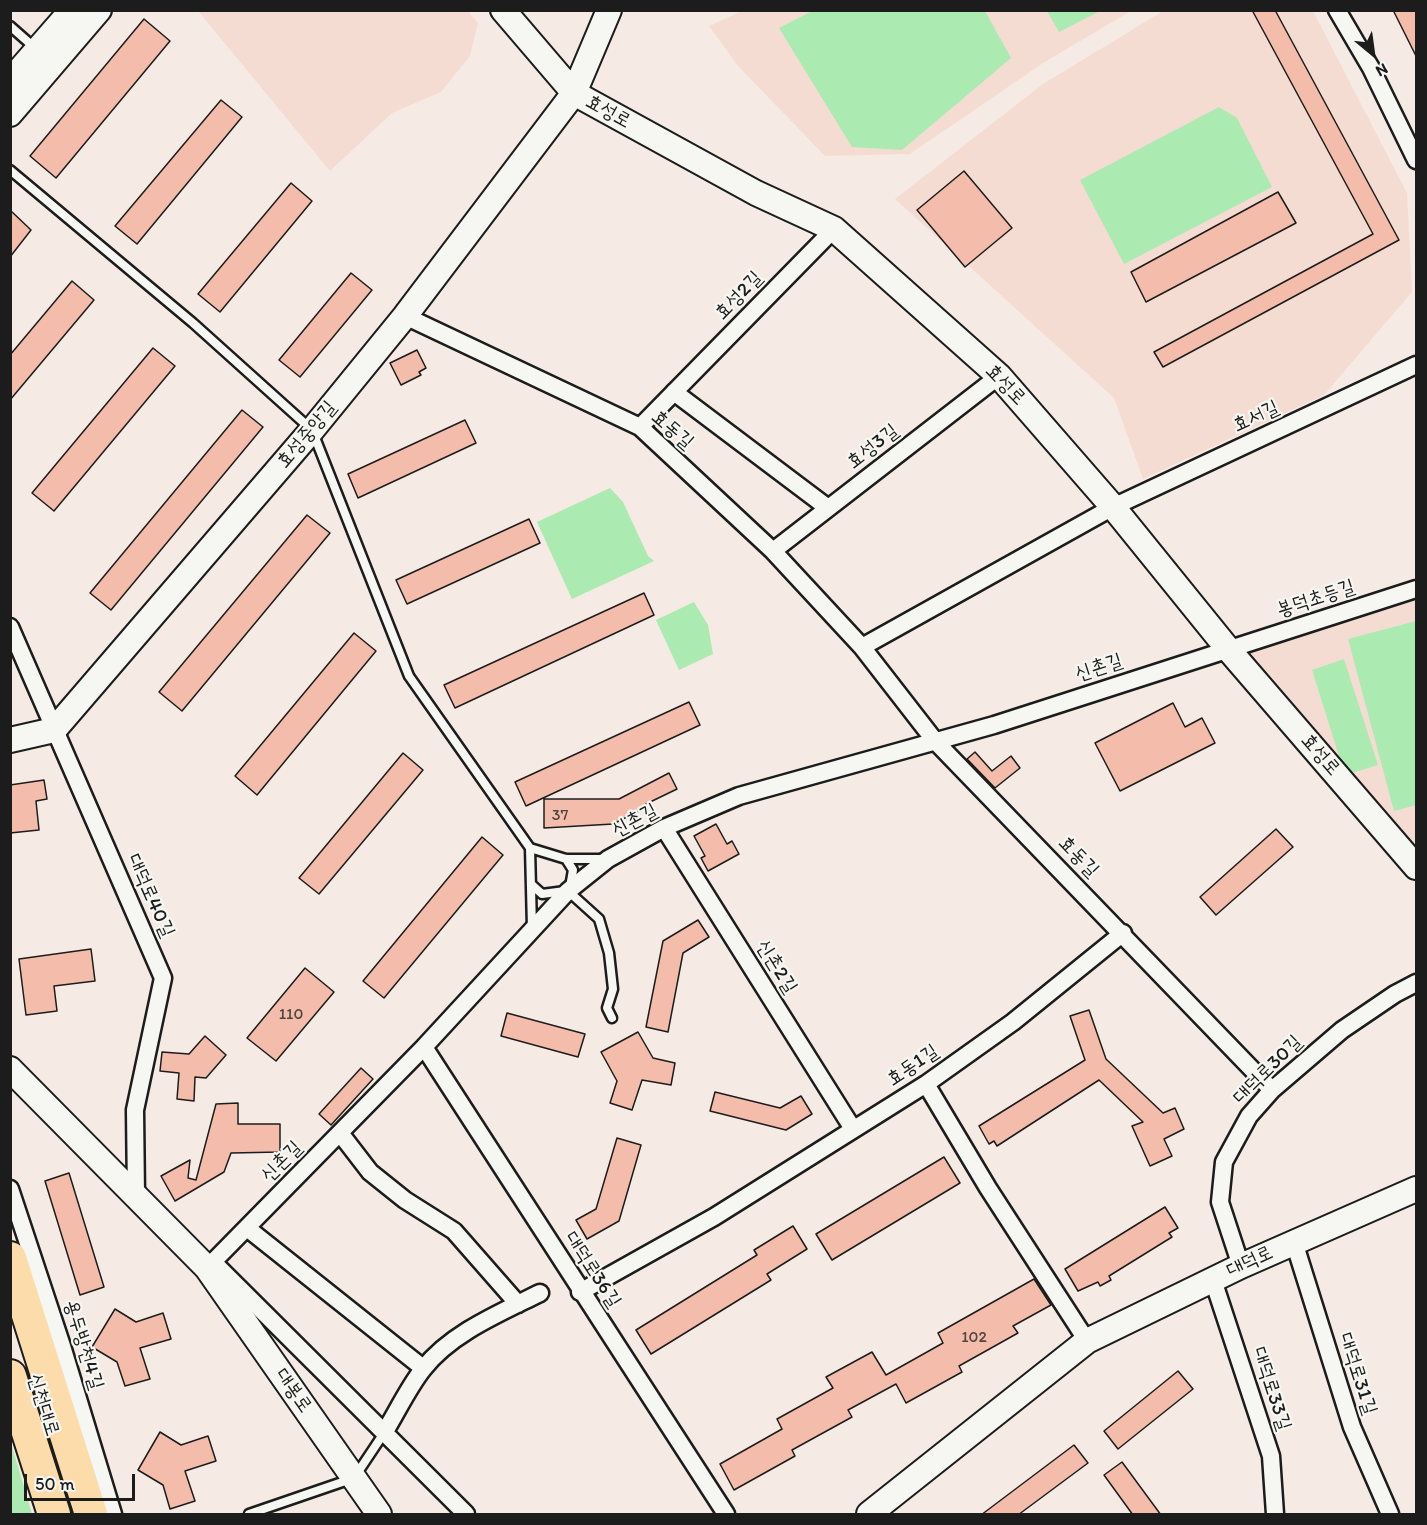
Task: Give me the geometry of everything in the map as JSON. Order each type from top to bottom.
[{"type":"highway","points":[[10,1258],[91,1515]]},
{"type":"highway","name":"신천대로","points":[[10,1295],[76,1515]]},
{"type":"highway","name":"신천대로","points":[[10,1376],[54,1515]]},
{"type":"highway","points":[[10,1421],[38,1515]]},
{"type":"main road","points":[[10,81],[72,10]]},
{"type":"main road","points":[[10,114],[99,10]]},
{"type":"main road","name":"효성로","points":[[503,10],[574,93],[756,193],[834,229],[999,375],[1113,507],[1228,649],[1416,867]]},
{"type":"main road","name":"효성중앙길","points":[[54,730],[312,430],[405,316],[574,93],[609,10]]},
{"type":"main road","points":[[10,740],[54,730]]},
{"type":"main road","name":"대봉로","points":[[10,1069],[136,1196],[210,1265],[379,1515]]},
{"type":"main road","name":"대덕로","points":[[869,1515],[1087,1341],[1240,1266],[1294,1242],[1415,1195]]},
{"type":"street","points":[[1337,10],[1371,68],[1416,160]]},
{"type":"street","name":"효성2길","points":[[640,427],[834,229]]},
{"type":"street","name":"효동길","points":[[405,316],[640,427],[773,551],[862,647],[935,741],[1123,933],[1272,1090]]},
{"type":"street","name":"효서길","points":[[1113,507],[1416,366]]},
{"type":"street","name":"효성3길","points":[[773,551],[999,375]]},
{"type":"street","points":[[675,392],[828,508]]},
{"type":"street","points":[[862,647],[1113,507]]},
{"type":"street","name":"봉덕초등길","points":[[1228,649],[1416,589]]},
{"type":"street","name":"대덕로40길","points":[[10,627],[163,978],[135,1110],[136,1196]]},
{"type":"street","name":"신촌길","points":[[210,1265],[424,1047],[568,891],[608,860],[664,828],[739,796],[994,725],[1228,649]]},
{"type":"street","name":"신촌2길","points":[[664,828],[853,1128]]},
{"type":"street","name":"효동1길","points":[[580,1292],[714,1217],[926,1084],[1012,1022],[1123,933]]},
{"type":"street","name":"대덕로30길","points":[[1240,1266],[1220,1202],[1224,1162],[1249,1116],[1272,1090],[1342,1030],[1395,994],[1416,983]]},
{"type":"street","name":"대덕로36길","points":[[424,1047],[726,1515]]},
{"type":"street","points":[[926,1084],[988,1188],[1087,1341]]},
{"type":"street","points":[[340,1133],[370,1172],[405,1200],[454,1231],[518,1304]]},
{"type":"street","name":"용두방천4길","points":[[10,1189],[56,1326],[113,1515]]},
{"type":"street","points":[[247,1228],[423,1368]]},
{"type":"street","name":"대덕로31길","points":[[1294,1242],[1352,1427],[1390,1515]]},
{"type":"street","points":[[210,1265],[466,1515]]},
{"type":"street","name":"대덕로33길","points":[[1213,1280],[1271,1456],[1275,1515]]},
{"type":"street","points":[[384,1433],[423,1368],[476,1326],[540,1293]]},
{"type":"lane","points":[[10,26],[38,50]]},
{"type":"lane","points":[[10,170],[193,323],[312,430],[409,676],[530,848],[532,928]]},
{"type":"lane","points":[[530,848],[566,859],[608,860]]},
{"type":"lane","points":[[566,859],[573,870],[573,880],[568,891]]},
{"type":"lane","points":[[531,884],[542,894],[568,891],[599,919],[609,953],[613,989],[607,1008],[612,1018]]},
{"type":"lane","points":[[249,1515],[354,1478],[384,1433]]},
{"type":"shaded area","points":[[467,10],[478,23],[470,56],[441,92],[392,113],[330,171],[198,11]]},
{"type":"shaded area","points":[[744,10],[1131,11],[1043,63],[910,154],[825,156],[738,66],[709,26]]},
{"type":"shaded area","points":[[1163,11],[1313,11],[1407,193],[1412,292],[1324,395],[1143,479],[1114,398],[895,199],[1043,84]]},
{"type":"shaded area","points":[[1416,599],[1416,849],[1244,652]]},
{"type":"green space","points":[[812,11],[985,11],[1011,58],[902,150],[852,147],[779,28]]},
{"type":"green space","points":[[1047,11],[1100,11],[1059,32]]},
{"type":"green space","points":[[1219,107],[1237,118],[1272,187],[1124,264],[1080,180]]},
{"type":"green space","points":[[610,488],[623,502],[648,556],[654,561],[572,599],[537,522]]},
{"type":"green space","points":[[694,602],[708,625],[713,654],[679,670],[656,620]]},
{"type":"green space","points":[[1416,621],[1416,805],[1394,811],[1348,639]]},
{"type":"green space","points":[[1344,659],[1378,765],[1345,775],[1312,670]]},
{"type":"green space","points":[[11,1443],[32,1514],[11,1514]]},
{"type":"building","points":[[1252,10],[1275,10],[1399,240],[1163,367],[1154,352],[1373,234]]},
{"type":"building","points":[[1393,10],[1416,10],[1416,56]]},
{"type":"building","points":[[144,19],[170,41],[56,178],[30,156]]},
{"type":"building","points":[[221,100],[242,117],[137,244],[115,226]]},
{"type":"building","points":[[964,171],[1012,228],[965,267],[917,210]]},
{"type":"building","points":[[291,183],[312,201],[220,312],[198,294]]},
{"type":"building","points":[[1278,192],[1296,223],[1146,302],[1131,272]]},
{"type":"building","points":[[10,210],[31,230],[10,257]]},
{"type":"building","points":[[351,273],[372,290],[300,377],[279,360]]},
{"type":"building","points":[[72,281],[94,300],[10,400],[10,355]]},
{"type":"building","points":[[153,348],[175,366],[54,511],[32,493]]},
{"type":"building","points":[[417,350],[426,368],[419,372],[421,375],[401,385],[390,363]]},
{"type":"building","points":[[242,410],[263,427],[111,610],[90,593]]},
{"type":"building","points":[[465,420],[476,443],[358,498],[348,474]]},
{"type":"building","points":[[307,515],[330,533],[182,711],[159,692]]},
{"type":"building","points":[[529,519],[540,543],[407,604],[396,580]]},
{"type":"building","points":[[644,593],[654,615],[455,708],[444,685]]},
{"type":"building","points":[[354,633],[376,651],[257,795],[235,776]]},
{"type":"building","points":[[689,702],[700,725],[526,806],[515,782]]},
{"type":"building","points":[[1173,703],[1185,727],[1202,718],[1215,743],[1120,791],[1095,743]]},
{"type":"building","points":[[975,752],[992,771],[1011,756],[1020,768],[995,788],[967,759]]},
{"type":"building","points":[[403,753],[423,770],[319,894],[299,878]]},
{"type":"building","points":[[669,773],[677,789],[613,824],[544,828],[544,799],[619,799]]},
{"type":"building","points":[[44,780],[47,799],[36,801],[39,830],[10,833],[10,785]]},
{"type":"building","points":[[716,824],[727,844],[732,841],[739,854],[708,871],[701,858],[705,856],[694,836]]},
{"type":"building","points":[[1276,829],[1293,847],[1216,915],[1200,897]]},
{"type":"building","points":[[482,837],[503,855],[384,998],[363,981]]},
{"type":"building","points":[[698,920],[709,937],[683,953],[668,1032],[646,1027],[663,941]]},
{"type":"building","points":[[91,949],[95,981],[54,986],[57,1011],[26,1015],[19,959]]},
{"type":"building","points":[[305,968],[334,992],[276,1061],[247,1038]]},
{"type":"building","points":[[1089,1010],[1106,1059],[1163,1113],[1175,1108],[1184,1129],[1164,1139],[1172,1156],[1150,1166],[1132,1126],[1143,1122],[1099,1080],[997,1146],[994,1141],[989,1144],[979,1126],[1085,1060],[1070,1016]]},
{"type":"building","points":[[507,1013],[585,1034],[578,1057],[501,1036]]},
{"type":"building","points":[[638,1032],[653,1058],[675,1063],[671,1085],[642,1080],[632,1110],[610,1103],[617,1081],[601,1052]]},
{"type":"building","points":[[205,1036],[226,1055],[206,1078],[195,1077],[194,1101],[177,1099],[179,1073],[160,1071],[162,1052],[189,1054]]},
{"type":"building","points":[[361,1068],[373,1079],[331,1125],[319,1114]]},
{"type":"building","points":[[715,1092],[780,1108],[801,1096],[812,1114],[786,1130],[710,1111]]},
{"type":"building","points":[[238,1103],[238,1124],[280,1124],[280,1152],[231,1153],[224,1172],[175,1201],[161,1176],[190,1160],[188,1178],[196,1180],[216,1104]]},
{"type":"building","points":[[617,1138],[641,1145],[619,1221],[587,1239],[576,1220],[596,1209]]},
{"type":"building","points":[[944,1157],[960,1183],[832,1260],[816,1234]]},
{"type":"building","points":[[69,1173],[104,1287],[80,1295],[45,1181]]},
{"type":"building","points":[[1165,1207],[1178,1228],[1169,1233],[1172,1237],[1109,1276],[1111,1280],[1100,1286],[1098,1282],[1078,1291],[1065,1269]]},
{"type":"building","points":[[793,1226],[807,1249],[767,1274],[771,1280],[651,1354],[636,1330],[757,1255],[754,1250]]},
{"type":"building","points":[[1034,1279],[1051,1305],[1013,1326],[1018,1333],[959,1366],[962,1372],[906,1403],[896,1384],[848,1410],[852,1417],[792,1450],[795,1456],[734,1490],[720,1464],[782,1429],[777,1419],[833,1388],[826,1377],[872,1352],[886,1375],[943,1343],[938,1333]]},
{"type":"building","points":[[115,1309],[136,1322],[163,1313],[171,1339],[140,1348],[150,1379],[125,1386],[117,1362],[92,1347]]},
{"type":"building","points":[[1178,1371],[1193,1389],[1118,1449],[1104,1431]]},
{"type":"building","points":[[160,1432],[181,1445],[208,1436],[216,1461],[185,1471],[195,1501],[170,1509],[163,1485],[138,1470]]},
{"type":"building","points":[[1074,1445],[1088,1463],[1018,1515],[981,1515]]},
{"type":"building","points":[[1122,1462],[1161,1515],[1133,1515],[1104,1475]]}]
